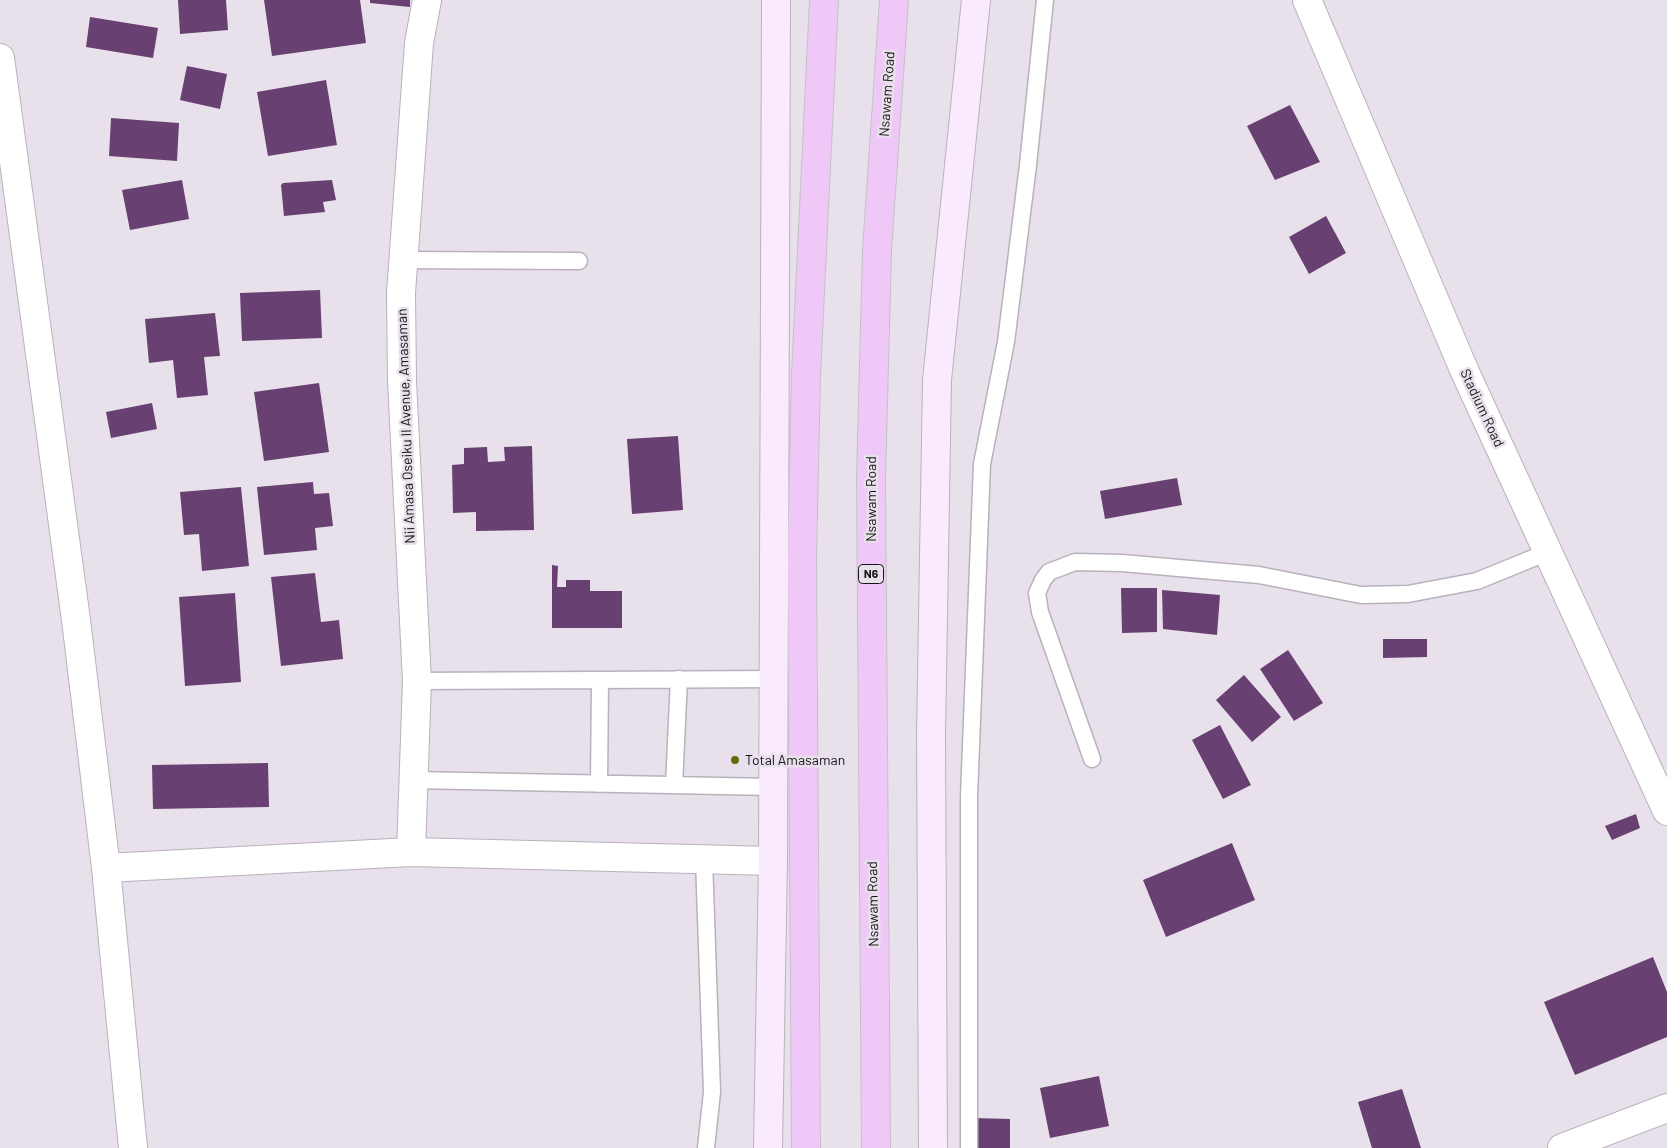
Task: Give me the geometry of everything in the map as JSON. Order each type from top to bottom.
[{"type":"highway","points":[[806,1148],[802,549],[806,375],[824,0]]},
{"type":"highway","name":"Nsawam Road","points":[[876,1148],[871,478],[877,251],[894,0]]},
{"type":"main road","points":[[768,1148],[773,861],[776,0]]},
{"type":"main road","points":[[933,1148],[931,735],[937,380],[976,0]]},
{"type":"street","name":"Nii Amasa Oseiku II Avenue, Amasaman","points":[[411,852],[416,681],[402,381],[401,293],[419,43],[427,0]]},
{"type":"street","name":"Stadium Road","points":[[1307,0],[1465,372],[1667,811]]},
{"type":"street","points":[[0,58],[76,620],[106,868],[133,1148]]},
{"type":"street","points":[[106,868],[411,852],[773,861]]},
{"type":"street","points":[[1562,1148],[1667,1108]]},
{"type":"lane","points":[[969,1148],[969,797],[982,464],[1006,342],[1028,165],[1045,0]]},
{"type":"lane","points":[[403,260],[579,261]]},
{"type":"lane","points":[[1092,759],[1040,612],[1037,593],[1049,572],[1075,562],[1122,563],[1259,575],[1361,595],[1408,594],[1477,581],[1548,552]]},
{"type":"lane","points":[[674,786],[679,679]]},
{"type":"lane","points":[[416,681],[773,679]]},
{"type":"lane","points":[[599,784],[600,680]]},
{"type":"lane","points":[[414,780],[772,787]]},
{"type":"lane","points":[[704,859],[712,1092],[706,1148]]},
{"type":"building","points":[[178,0],[226,0],[228,30],[180,34]]},
{"type":"building","points":[[264,0],[360,0],[366,43],[272,56]]},
{"type":"building","points":[[370,0],[410,0],[410,7],[370,3]]},
{"type":"building","points":[[90,17],[158,28],[153,58],[86,47]]},
{"type":"building","points":[[187,66],[227,74],[220,109],[180,100]]},
{"type":"building","points":[[326,80],[337,145],[268,156],[257,92]]},
{"type":"building","points":[[1290,105],[1320,162],[1275,180],[1247,126]]},
{"type":"building","points":[[111,118],[179,123],[177,161],[109,156]]},
{"type":"building","points":[[182,180],[189,219],[130,230],[122,190]]},
{"type":"building","points":[[332,180],[336,200],[323,202],[325,212],[284,216],[281,185],[283,183]]},
{"type":"building","points":[[1326,216],[1346,253],[1309,274],[1289,237]]},
{"type":"building","points":[[320,290],[322,338],[242,341],[240,293]]},
{"type":"building","points":[[215,313],[220,356],[204,357],[208,395],[177,398],[173,360],[149,363],[145,319]]},
{"type":"building","points":[[319,383],[329,452],[264,461],[254,392]]},
{"type":"building","points":[[152,403],[157,429],[111,438],[106,412]]},
{"type":"building","points":[[678,436],[683,510],[632,514],[627,439]]},
{"type":"building","points":[[532,446],[534,530],[476,531],[476,512],[453,513],[452,465],[464,464],[464,448],[487,447],[488,462],[505,461],[504,447]]},
{"type":"building","points":[[1177,478],[1182,505],[1105,519],[1100,491]]},
{"type":"building","points":[[313,482],[314,494],[329,493],[333,526],[315,528],[317,550],[264,555],[257,487]]},
{"type":"building","points":[[241,487],[249,566],[202,571],[199,534],[184,535],[180,492]]},
{"type":"building","points":[[552,565],[558,566],[557,587],[566,587],[566,580],[590,580],[590,591],[622,591],[622,628],[552,628]]},
{"type":"building","points":[[315,573],[321,622],[339,620],[343,659],[281,666],[271,577]]},
{"type":"building","points":[[1121,588],[1157,588],[1157,632],[1122,633]]},
{"type":"building","points":[[1162,590],[1220,595],[1217,635],[1163,629]]},
{"type":"building","points":[[235,593],[241,682],[185,686],[179,597]]},
{"type":"building","points":[[1383,639],[1427,639],[1427,657],[1383,658]]},
{"type":"building","points":[[1288,650],[1323,703],[1294,721],[1260,669]]},
{"type":"building","points":[[1244,675],[1281,717],[1252,742],[1216,700]]},
{"type":"building","points":[[1220,725],[1251,785],[1223,799],[1192,740]]},
{"type":"building","points":[[268,763],[269,807],[153,809],[152,765]]},
{"type":"building","points":[[1636,814],[1640,828],[1612,840],[1605,826]]},
{"type":"building","points":[[1232,843],[1255,900],[1166,937],[1143,880]]},
{"type":"building","points":[[1653,957],[1667,992],[1667,1037],[1575,1075],[1544,1002]]},
{"type":"building","points":[[1099,1076],[1109,1126],[1050,1138],[1040,1088]]},
{"type":"building","points":[[1402,1089],[1421,1148],[1372,1148],[1358,1102]]},
{"type":"building","points":[[973,1118],[1010,1119],[1010,1148],[973,1148]]},
{"type":"place","name":"Total Amasaman","points":[[735,760]]}]
